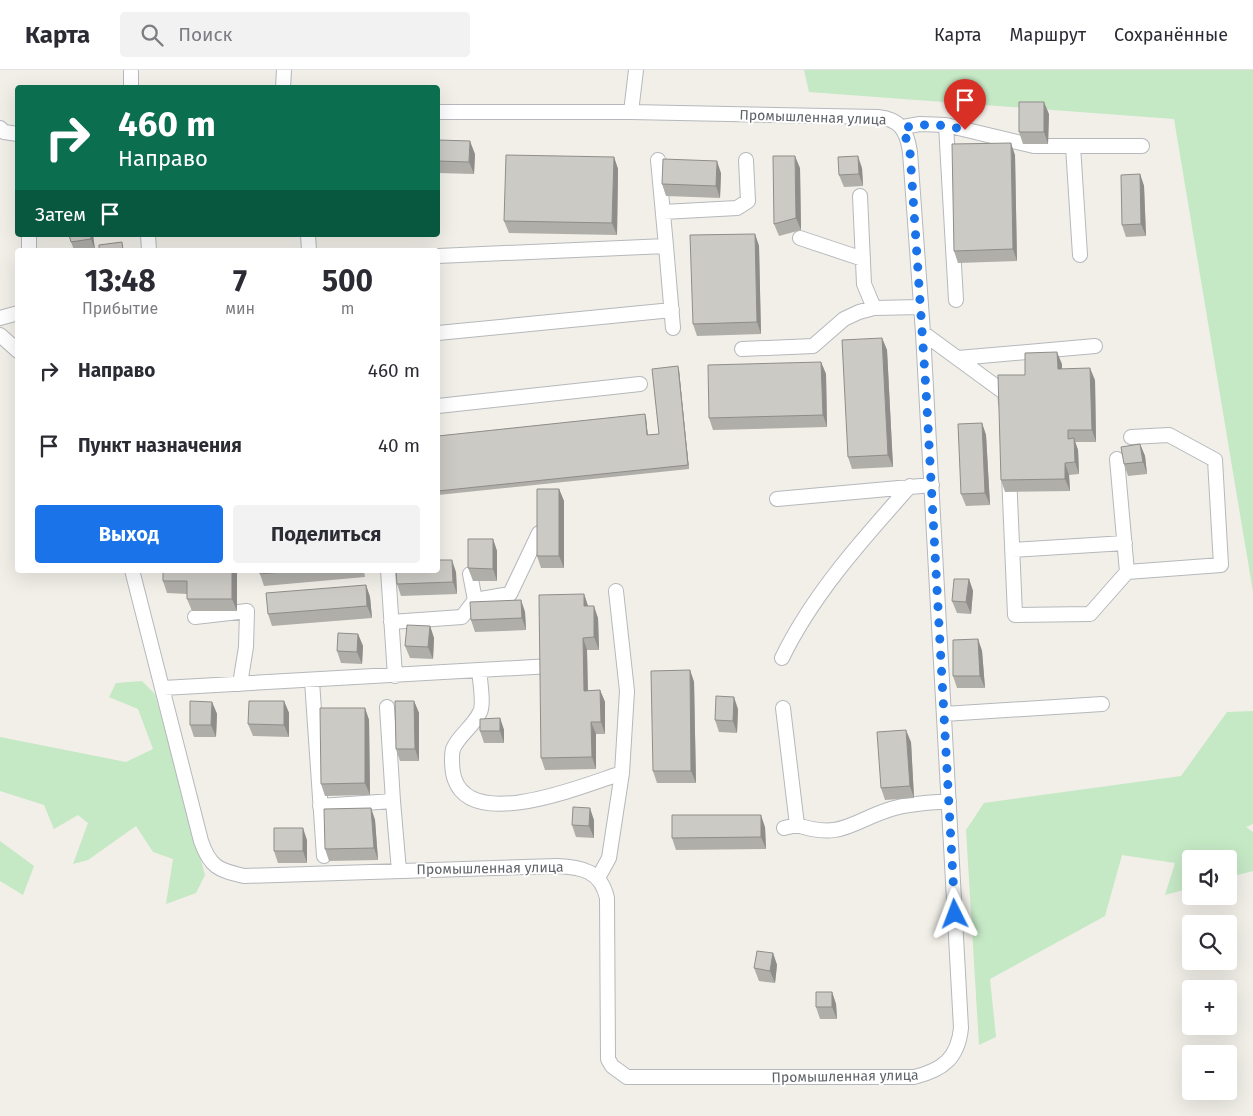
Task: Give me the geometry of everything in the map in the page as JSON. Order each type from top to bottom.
[{"type":"street","points":[[283,85],[284,70]]},
{"type":"street","points":[[630,112],[636,70]]},
{"type":"street","points":[[131,72],[131,85]]},
{"type":"street","name":"Промышленная улица","points":[[133,573],[164,688],[201,840],[207,856],[216,868],[244,876],[557,866],[580,868],[598,878],[604,885],[607,898],[608,1059],[619,1073],[626,1078],[914,1077],[930,1073],[942,1066],[959,1042],[961,1028],[923,333],[910,152],[903,128],[897,122],[878,117],[630,112],[440,112]]},
{"type":"street","points":[[903,128],[920,124],[946,125],[1023,144],[1142,146]]},
{"type":"street","points":[[946,125],[956,300]]},
{"type":"street","points":[[0,128],[4,132],[15,134]]},
{"type":"street","points":[[1073,146],[1080,255]]},
{"type":"street","points":[[658,160],[673,328]]},
{"type":"street","points":[[663,212],[737,208],[743,205],[748,201],[746,160]]},
{"type":"street","points":[[860,196],[864,284],[874,308]]},
{"type":"street","points":[[800,238],[863,259]]},
{"type":"street","points":[[440,256],[666,246]]},
{"type":"street","points":[[742,349],[813,346],[844,319],[859,312],[874,308],[921,307]]},
{"type":"street","points":[[440,333],[672,310]]},
{"type":"street","points":[[0,318],[15,314]]},
{"type":"street","points":[[923,333],[1005,393],[1006,412]]},
{"type":"street","points":[[0,335],[15,348]]},
{"type":"street","points":[[958,358],[1095,346]]},
{"type":"street","points":[[440,406],[640,384]]},
{"type":"street","points":[[1008,462],[1015,615],[1090,614],[1127,572],[1221,565],[1215,460],[1168,435],[1131,437]]},
{"type":"street","points":[[1117,459],[1127,572]]},
{"type":"street","points":[[776,499],[932,485]]},
{"type":"street","points":[[782,658],[814,604],[863,538],[910,486]]},
{"type":"street","points":[[391,622],[462,617],[475,600],[510,594],[539,533]]},
{"type":"street","points":[[1012,550],[1124,543]]},
{"type":"street","points":[[388,573],[395,676]]},
{"type":"street","points":[[470,574],[475,600]]},
{"type":"street","points":[[598,878],[609,858],[622,773],[627,692],[616,591]]},
{"type":"street","points":[[195,617],[247,611],[246,647],[240,684]]},
{"type":"street","points":[[164,688],[551,666]]},
{"type":"street","points":[[479,670],[481,711],[453,750],[454,776],[463,792],[482,801],[496,803],[529,801],[549,797],[622,773]]},
{"type":"street","points":[[312,681],[324,856]]},
{"type":"street","points":[[944,714],[1102,704]]},
{"type":"street","points":[[387,707],[399,871]]},
{"type":"street","points":[[783,708],[790,827],[816,831],[835,831],[889,809],[949,801]]},
{"type":"street","points":[[320,806],[393,801]]},
{"type":"green space","points":[[804,70],[1253,70],[1253,592],[1174,119],[809,92]]},
{"type":"green space","points":[[142,681],[155,694],[205,875],[196,893],[166,904],[173,859],[153,852],[136,826],[88,860],[73,864],[88,823],[78,815],[54,829],[44,805],[0,791],[0,737],[126,762],[153,749],[138,709],[109,697],[116,683]]},
{"type":"green space","points":[[1253,711],[1253,824],[1246,827],[1253,832],[1253,871],[1237,875],[1237,850],[1182,850],[1182,890],[1165,895],[1175,863],[1122,855],[1105,916],[990,979],[996,1037],[979,1045],[966,830],[984,803],[1181,776],[1227,712]]},
{"type":"green space","points":[[0,841],[34,866],[23,895],[0,881]]},
{"type":"building","points":[[1019,102],[1044,102],[1044,132],[1019,132]]},
{"type":"building","points":[[440,140],[470,141],[469,162],[440,161]]},
{"type":"building","points":[[1011,143],[1013,249],[954,251],[952,144]]},
{"type":"building","points":[[506,155],[614,157],[612,223],[504,221]]},
{"type":"building","points":[[773,156],[795,156],[796,218],[774,224]]},
{"type":"building","points":[[858,156],[859,174],[839,175],[838,157]]},
{"type":"building","points":[[663,159],[717,161],[716,186],[662,184]]},
{"type":"building","points":[[1140,174],[1141,224],[1122,225],[1121,175]]},
{"type":"building","points":[[755,234],[757,322],[693,324],[690,235]]},
{"type":"building","points":[[70,237],[91,237],[91,239],[71,242]]},
{"type":"building","points":[[122,242],[123,248],[99,248],[99,245]]},
{"type":"building","points":[[882,338],[888,455],[848,457],[842,340]]},
{"type":"building","points":[[1057,352],[1058,369],[1090,368],[1092,430],[1068,430],[1068,439],[1074,438],[1075,462],[1065,463],[1065,479],[1001,480],[998,375],[1025,375],[1025,353]]},
{"type":"building","points":[[821,362],[823,415],[709,418],[708,365]]},
{"type":"building","points":[[678,366],[688,465],[440,491],[440,436],[645,414],[647,435],[659,434],[652,369]]},
{"type":"building","points":[[982,423],[985,493],[961,494],[958,424]]},
{"type":"building","points":[[1140,444],[1143,462],[1124,464],[1121,447]]},
{"type":"building","points":[[537,489],[559,489],[559,556],[537,556]]},
{"type":"building","points":[[468,539],[493,539],[493,569],[468,568]]},
{"type":"building","points":[[440,560],[452,560],[453,582],[397,584],[396,573],[440,573]]},
{"type":"building","points":[[163,573],[232,573],[232,599],[187,599],[187,581],[163,581]]},
{"type":"building","points":[[954,579],[969,579],[966,602],[952,601]]},
{"type":"building","points":[[366,585],[367,606],[268,614],[266,593]]},
{"type":"building","points":[[584,594],[584,606],[594,606],[594,637],[583,638],[584,691],[600,690],[601,722],[591,722],[592,757],[541,758],[539,595]]},
{"type":"building","points":[[521,600],[522,618],[471,620],[470,602]]},
{"type":"building","points":[[407,625],[430,626],[428,647],[405,646]]},
{"type":"building","points":[[338,633],[358,634],[357,652],[337,651]]},
{"type":"building","points":[[978,639],[980,676],[953,676],[953,640]]},
{"type":"building","points":[[690,670],[691,771],[653,771],[651,671]]},
{"type":"building","points":[[716,696],[734,697],[733,721],[715,720]]},
{"type":"building","points":[[190,701],[212,702],[211,725],[190,725]]},
{"type":"building","points":[[249,701],[284,701],[284,725],[248,724]]},
{"type":"building","points":[[395,701],[414,701],[415,749],[396,749]]},
{"type":"building","points":[[320,708],[365,708],[365,783],[321,784]]},
{"type":"building","points":[[500,718],[500,731],[480,731],[480,719]]},
{"type":"building","points":[[906,730],[910,786],[881,788],[877,732]]},
{"type":"building","points":[[573,807],[590,808],[589,826],[572,825]]},
{"type":"building","points":[[371,808],[374,848],[325,849],[324,809]]},
{"type":"building","points":[[672,815],[761,815],[761,837],[672,838]]},
{"type":"building","points":[[274,828],[303,828],[303,851],[274,851]]},
{"type":"building","points":[[757,951],[773,953],[770,971],[754,968]]},
{"type":"building","points":[[816,992],[832,992],[832,1007],[816,1007]]},
{"type":"route","points":[[955,914],[923,333],[910,152],[909,142],[903,128],[928,124],[946,125],[965,130]]}]
